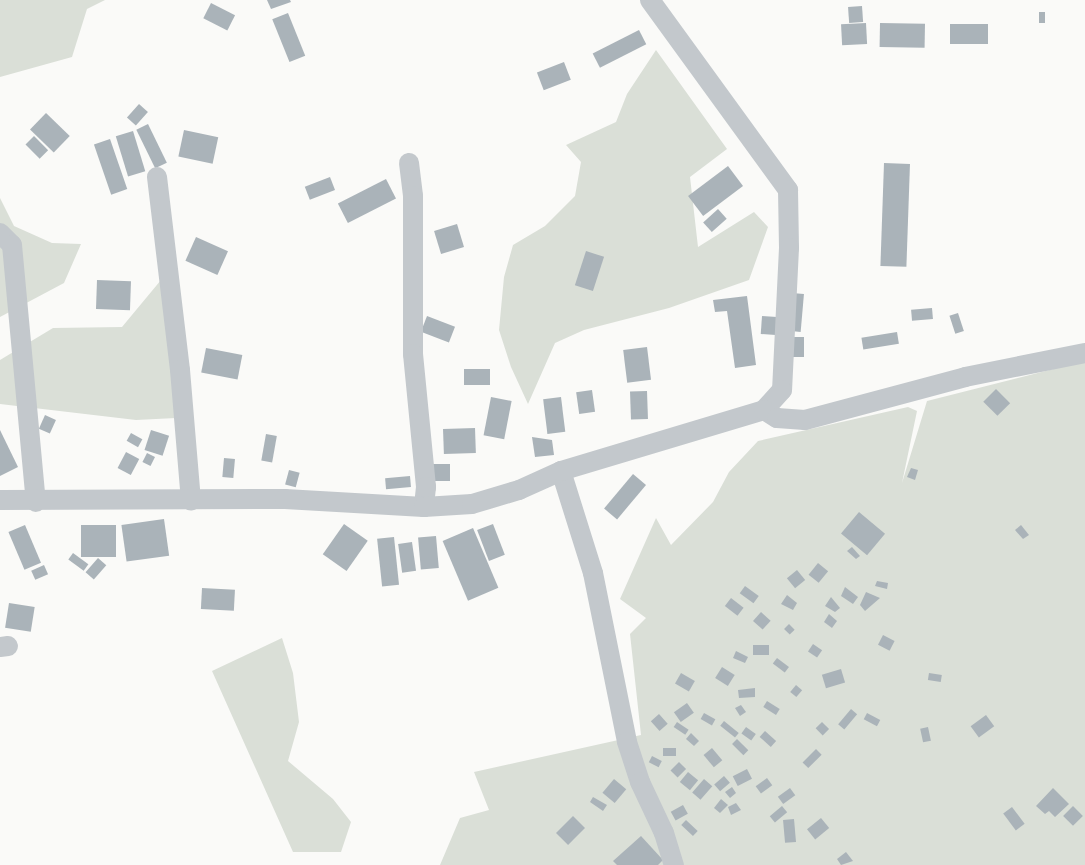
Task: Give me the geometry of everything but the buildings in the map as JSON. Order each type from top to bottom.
[{"type":"street","points":[[0,500],[36,502],[285,499],[424,507],[472,504],[519,490],[561,471],[764,410],[782,390],[789,248],[788,190],[650,0]]},
{"type":"street","points":[[410,163],[413,196],[413,354],[426,487],[424,507]]},
{"type":"street","points":[[157,177],[180,370],[191,501]]},
{"type":"street","points":[[0,233],[12,245],[36,502]]},
{"type":"street","points":[[764,410],[777,418],[805,420],[965,377],[1085,353]]},
{"type":"street","points":[[561,471],[593,573],[627,742],[640,782],[664,833],[674,865]]},
{"type":"shaded area","points":[[0,0],[105,0],[87,9],[72,57],[0,77]]},
{"type":"shaded area","points":[[656,50],[727,149],[690,177],[698,247],[754,212],[768,227],[749,280],[669,308],[584,330],[555,343],[528,404],[511,367],[499,330],[504,277],[513,245],[545,226],[575,196],[581,162],[566,145],[616,122],[627,94]]},
{"type":"shaded area","points":[[0,198],[14,226],[52,243],[81,244],[64,283],[0,317]]},
{"type":"shaded area","points":[[161,280],[176,418],[136,420],[0,404],[0,360],[53,328],[122,327]]},
{"type":"shaded area","points":[[1085,361],[1085,865],[440,865],[460,818],[489,810],[474,772],[641,735],[630,634],[646,618],[620,599],[656,518],[671,545],[713,502],[729,472],[758,441],[908,407],[917,411],[902,483],[927,401]]},
{"type":"shaded area","points":[[282,638],[293,673],[299,722],[288,761],[333,799],[351,822],[341,852],[293,852],[212,671]]}]
